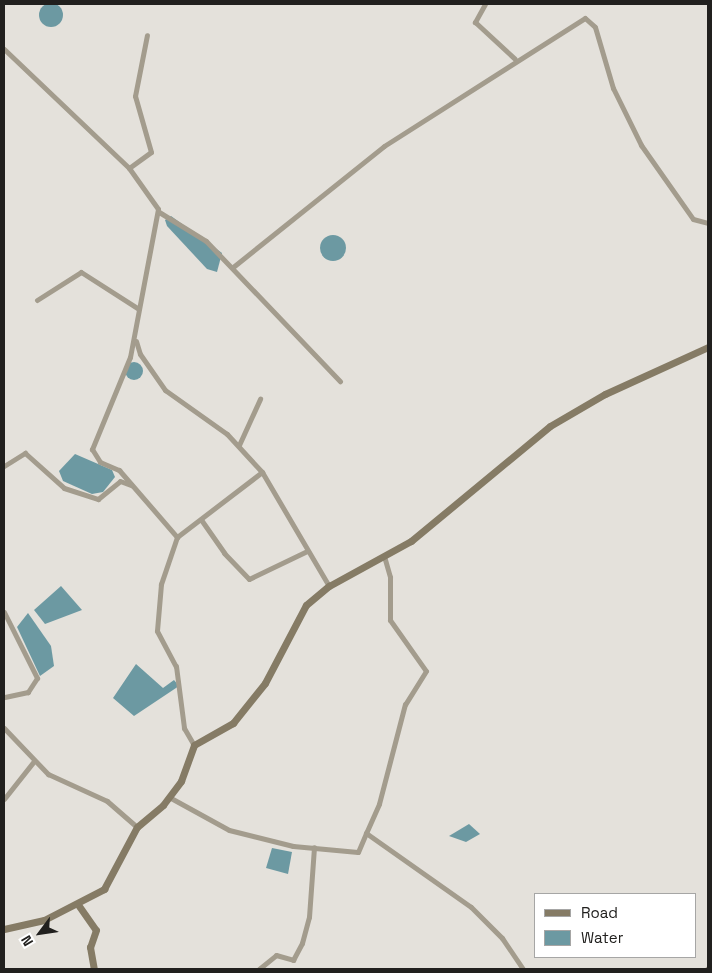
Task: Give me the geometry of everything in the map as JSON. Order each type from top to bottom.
[{"type":"street","points":[[485,4],[475,22],[496,36],[515,59]]},
{"type":"street","points":[[233,267],[333,183],[515,59],[589,18],[613,88],[641,144],[693,219],[708,223]]},
{"type":"street","points":[[129,168],[151,152],[135,96],[147,35]]},
{"type":"street","points":[[4,49],[129,168],[158,212],[206,241],[233,267],[340,381]]},
{"type":"street","points":[[158,212],[137,308],[136,338],[140,354],[165,390],[187,401],[239,444],[262,472],[280,496],[307,551],[329,586]]},
{"type":"street","points":[[37,300],[81,272],[137,308]]},
{"type":"street","points":[[136,338],[92,449],[100,462],[119,470],[177,536]]},
{"type":"street","points":[[4,929],[79,906],[104,889],[137,827],[169,797],[181,781],[194,745],[233,723],[265,683],[306,605],[329,586],[411,541],[550,426],[605,394],[708,347]]},
{"type":"street","points":[[239,444],[260,399]]},
{"type":"street","points":[[4,466],[25,453],[64,488],[98,499],[120,481],[132,485]]},
{"type":"street","points":[[194,745],[184,728],[176,666],[157,631],[161,584],[177,536],[202,521],[262,472]]},
{"type":"street","points":[[202,521],[224,554],[249,579],[307,551]]},
{"type":"street","points":[[169,797],[229,830],[275,842],[358,852],[379,804],[405,704],[426,670],[390,620],[390,577],[384,556]]},
{"type":"street","points":[[4,612],[20,636],[37,678],[28,692],[4,697]]},
{"type":"street","points":[[4,728],[34,761],[73,789],[107,801],[137,827]]},
{"type":"street","points":[[4,799],[34,761]]},
{"type":"street","points":[[366,833],[472,906],[502,938],[523,969]]},
{"type":"street","points":[[259,969],[276,955],[293,960],[302,943],[309,917],[314,847]]},
{"type":"street","points":[[79,906],[96,930],[90,947],[94,969]]},
{"type":"water","points":[[51,3],[60,6],[63,15],[60,24],[51,27],[42,24],[39,15],[42,6]]},
{"type":"water","points":[[171,216],[222,253],[217,272],[207,269],[167,226],[165,220]]},
{"type":"water","points":[[333,235],[342,239],[346,248],[342,257],[333,261],[324,257],[320,248],[324,239]]},
{"type":"water","points":[[134,362],[142,367],[143,371],[138,379],[134,380],[126,375],[125,371],[130,363]]},
{"type":"water","points":[[75,454],[112,470],[115,477],[103,492],[92,494],[63,481],[59,471]]},
{"type":"water","points":[[61,586],[82,610],[45,624],[34,610]]},
{"type":"water","points":[[28,613],[51,646],[54,666],[40,676],[17,627]]},
{"type":"water","points":[[136,664],[163,688],[174,680],[179,686],[134,716],[113,698]]},
{"type":"water","points":[[469,824],[480,834],[466,842],[449,836]]},
{"type":"water","points":[[272,848],[292,852],[288,874],[266,868]]}]
